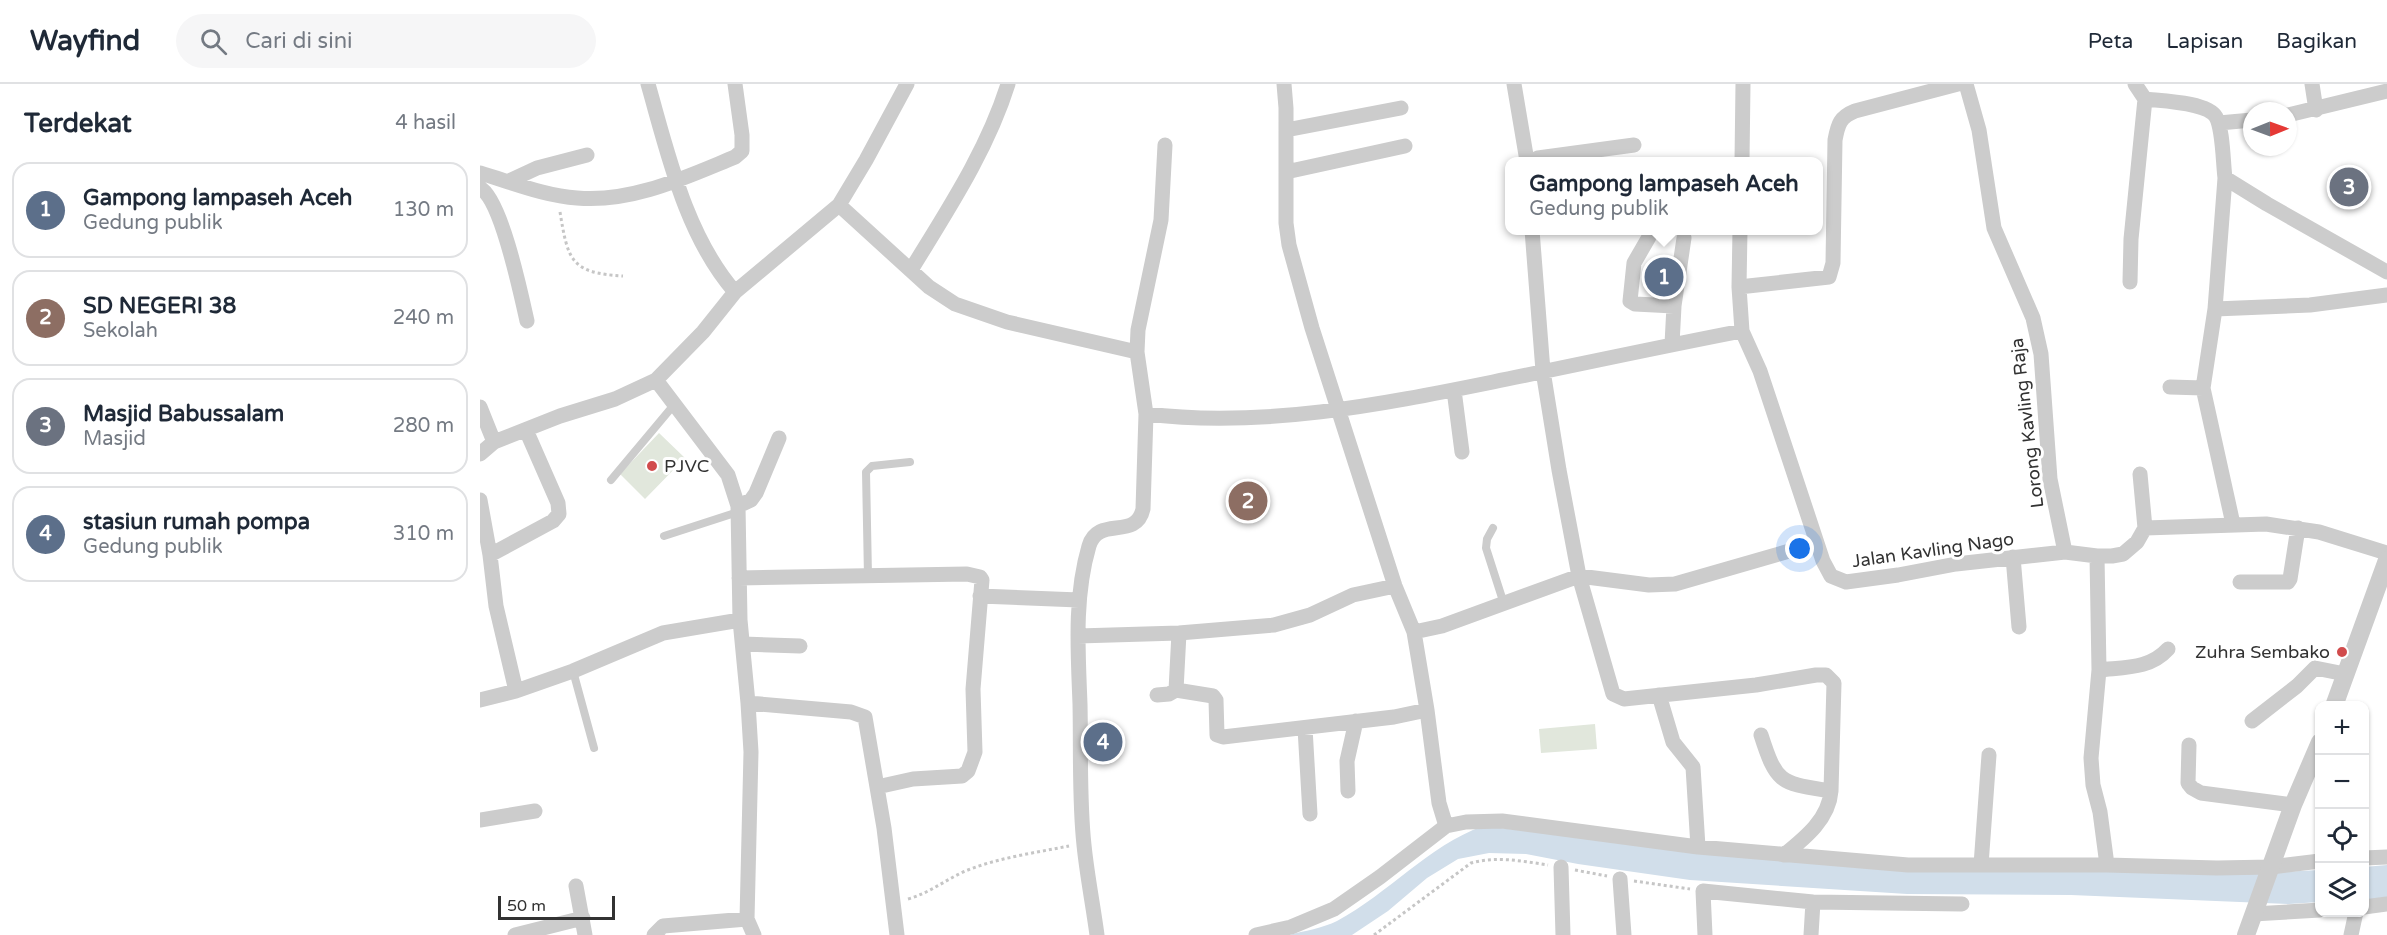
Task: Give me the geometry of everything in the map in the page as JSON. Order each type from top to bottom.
[{"type":"street","points":[[648,84],[677,180],[700,242],[720,275],[735,292]]},
{"type":"street","points":[[480,178],[509,181],[557,195],[584,199],[641,191],[677,180],[742,151],[735,84]]},
{"type":"street","points":[[480,454],[494,442],[560,416],[615,399],[656,381],[703,332],[735,292],[839,205],[907,84]]},
{"type":"street","points":[[911,270],[959,193],[1000,107],[1008,84]]},
{"type":"street","points":[[1284,84],[1286,223],[1289,245],[1395,586],[1414,633],[1427,710],[1437,793],[1446,826]]},
{"type":"street","points":[[1514,84],[1526,157]]},
{"type":"street","points":[[1742,157],[1743,84]]},
{"type":"street","points":[[1739,287],[1829,277],[1833,263],[1835,140],[1839,122],[1846,115],[1855,111],[1958,84]]},
{"type":"street","name":"Lorong Kavling Raja","points":[[1966,84],[1979,130],[1994,228],[2033,318],[2042,354],[2050,479],[2065,552]]},
{"type":"street","points":[[2130,282],[2131,239],[2145,99],[2135,84]]},
{"type":"street","points":[[2312,84],[2316,110]]},
{"type":"street","points":[[2297,114],[2387,91]]},
{"type":"street","points":[[2145,99],[2204,108],[2212,113],[2218,123],[2225,178],[2215,309],[2203,388],[2233,524]]},
{"type":"street","points":[[1286,130],[1401,108]]},
{"type":"street","points":[[2218,123],[2243,121]]},
{"type":"street","points":[[1097,935],[1083,843],[1079,600],[1088,548],[1093,536],[1104,529],[1133,525],[1142,518],[1146,414],[1137,352],[1138,330],[1161,220],[1165,145]]},
{"type":"street","points":[[1286,172],[1405,146]]},
{"type":"street","points":[[1546,157],[1634,146]]},
{"type":"street","points":[[509,181],[537,168],[587,155]]},
{"type":"street","points":[[480,178],[498,214],[527,321]]},
{"type":"street","points":[[2225,178],[2387,272]]},
{"type":"street","points":[[839,205],[929,287],[955,304],[1007,322],[1137,352]]},
{"type":"street","points":[[1532,235],[1543,371],[1579,576],[1613,694],[1624,699],[1756,685],[1816,675],[1826,675],[1835,688],[1831,791],[1828,808],[1797,845],[1785,855]]},
{"type":"street","name":"Jalan Kavling Nago","points":[[1740,235],[1739,287],[1742,331],[1760,371],[1827,571],[1836,580],[1845,582],[2013,557],[2065,552],[2097,556],[2123,554],[2137,542],[2145,528]]},
{"type":"street","points":[[1649,237],[1634,263],[1630,301],[1635,304],[1674,306]]},
{"type":"street","points":[[1672,344],[1674,306],[1684,238]]},
{"type":"street","points":[[2215,309],[2310,304],[2387,295]]},
{"type":"street","points":[[1146,414],[1210,419],[1273,417],[1339,410],[1454,390],[1742,331]]},
{"type":"street","points":[[656,381],[728,475],[738,509],[740,620],[751,752],[747,919],[754,935]]},
{"type":"street","points":[[2170,387],[2203,388]]},
{"type":"street","points":[[1454,390],[1462,452]]},
{"type":"street","points":[[480,407],[494,442]]},
{"type":"street","points":[[490,555],[553,521],[559,513],[558,503],[526,430]]},
{"type":"street","points":[[738,509],[751,500],[756,493],[779,438]]},
{"type":"street","points":[[2140,474],[2145,528],[2233,524],[2266,524],[2298,528],[2387,560],[2335,701]]},
{"type":"street","points":[[480,500],[496,606],[516,691]]},
{"type":"street","points":[[2240,582],[2288,582],[2298,528]]},
{"type":"street","points":[[1414,633],[1443,626],[1579,576],[1649,585],[1675,584],[1818,543]]},
{"type":"street","points":[[2097,556],[2099,670],[2091,758],[2093,785],[2100,812],[2107,866]]},
{"type":"street","points":[[2013,557],[2019,627]]},
{"type":"street","points":[[739,578],[977,576],[982,580],[973,688],[975,752],[968,771],[962,776],[913,779],[877,787]]},
{"type":"street","points":[[1078,636],[1179,633],[1289,622],[1310,615],[1353,594],[1395,586]]},
{"type":"street","points":[[980,596],[1079,600]]},
{"type":"street","points":[[480,700],[516,691],[573,671],[663,633],[740,620]]},
{"type":"street","points":[[1176,690],[1179,633]]},
{"type":"street","points":[[742,644],[800,646]]},
{"type":"street","points":[[2099,670],[2146,665],[2160,658],[2168,649]]},
{"type":"street","points":[[2252,721],[2315,668],[2345,674]]},
{"type":"street","points":[[1157,695],[1169,694],[1176,690],[1213,696],[1216,700],[1216,735],[1223,737],[1394,717],[1427,710]]},
{"type":"street","points":[[1659,695],[1673,742],[1693,767],[1698,847]]},
{"type":"street","points":[[748,702],[863,715],[868,726],[872,764],[884,828],[897,935]]},
{"type":"street","points":[[1348,791],[1347,761],[1356,721]]},
{"type":"street","points":[[1305,728],[1310,814]]},
{"type":"street","points":[[1761,735],[1773,770],[1782,779],[1789,783],[1831,791]]},
{"type":"street","points":[[2189,745],[2188,783],[2201,794],[2293,805]]},
{"type":"street","points":[[2246,935],[2293,805],[2315,752]]},
{"type":"street","points":[[1981,865],[1989,754]]},
{"type":"street","points":[[480,820],[535,812]]},
{"type":"street","points":[[1256,935],[1291,927],[1334,909],[1446,826],[1466,822],[1502,821],[1698,847],[1908,865],[2271,868],[2315,862]]},
{"type":"street","points":[[2369,858],[2387,857]]},
{"type":"street","points":[[1561,867],[1563,935]]},
{"type":"street","points":[[1620,879],[1624,935]]},
{"type":"street","points":[[576,886],[585,935]]},
{"type":"street","points":[[1705,935],[1703,891],[1813,902],[1962,904]]},
{"type":"street","points":[[1811,935],[1813,902]]},
{"type":"street","points":[[2369,906],[2387,904]]},
{"type":"street","points":[[2254,912],[2315,910]]},
{"type":"street","points":[[2351,935],[2355,917]]},
{"type":"street","points":[[515,935],[541,931],[583,918]]},
{"type":"street","points":[[654,935],[663,926],[747,919]]},
{"type":"lane","points":[[611,480],[673,406]]},
{"type":"lane","points":[[868,576],[866,472],[872,466],[910,462]]},
{"type":"lane","points":[[663,536],[738,509]]},
{"type":"lane","points":[[1493,528],[1487,539],[1486,548],[1504,604]]},
{"type":"lane","points":[[573,671],[594,748]]},
{"type":"path","points":[[557,195],[563,231],[574,261],[579,267],[591,273],[623,276]]},
{"type":"path","points":[[892,903],[919,896],[964,872],[1010,858],[1083,843]]},
{"type":"path","points":[[1374,935],[1471,863],[1484,859],[1561,867],[1620,879],[1703,891]]},
{"type":"shaded area","name":"PJVC","points":[[659,433],[685,458],[645,499],[620,474]]},
{"type":"shaded area","points":[[1595,724],[1597,749],[1541,753],[1539,729]]},
{"type":"shaded area","points":[[1483,826],[1827,865],[2245,874],[2315,870],[2315,902],[2289,904],[2071,895],[1907,894],[1690,880],[1526,854],[1489,853],[1458,859],[1427,878],[1388,911],[1352,935],[1289,935],[1337,921],[1356,910],[1426,857]]},
{"type":"shaded area","points":[[2387,865],[2387,898],[2369,900],[2369,867]]},
{"type":"place","name":"Masjid Babussalam","points":[[2349,187]]},
{"type":"place","name":"Gampong lampaseh Aceh","points":[[1664,277]]},
{"type":"place","name":"PJVC","points":[[652,466]]},
{"type":"place","name":"SD NEGERI 38","points":[[1248,501]]},
{"type":"place","name":"Zuhra Sembako","points":[[2342,652]]},
{"type":"place","name":"stasiun rumah pompa","points":[[1103,742]]}]
